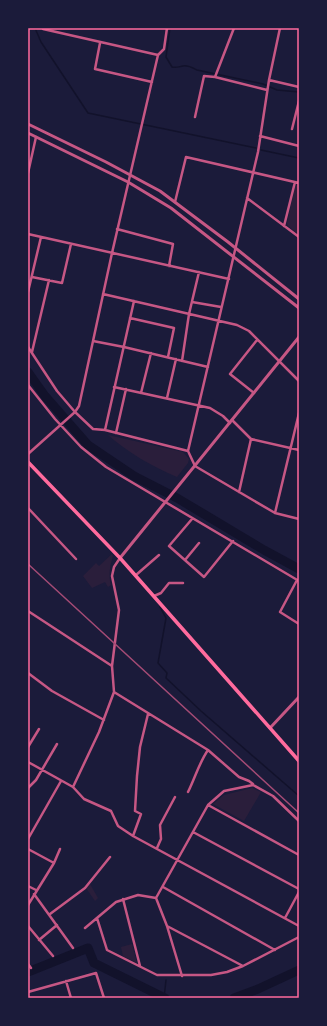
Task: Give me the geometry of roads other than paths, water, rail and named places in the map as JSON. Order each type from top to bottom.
[{"type":"main road","points":[[28,462],[136,575],[299,761]]},
{"type":"street","points":[[43,28],[100,43],[158,55]]},
{"type":"street","points":[[28,454],[79,406],[117,229],[158,55],[164,49],[167,28]]},
{"type":"street","points":[[215,77],[234,28]]},
{"type":"street","points":[[280,28],[269,80],[253,173],[188,451],[195,466],[276,513],[299,519]]},
{"type":"street","points":[[100,43],[94,69],[152,82]]},
{"type":"street","points":[[195,117],[204,76],[268,87]]},
{"type":"street","points":[[269,80],[299,87]]},
{"type":"street","points":[[292,129],[299,101]]},
{"type":"street","points":[[28,124],[160,191],[299,299]]},
{"type":"street","points":[[28,133],[128,182],[171,208],[299,308]]},
{"type":"street","points":[[260,136],[299,146]]},
{"type":"street","points":[[28,173],[36,137]]},
{"type":"street","points":[[175,202],[186,157],[299,183]]},
{"type":"street","points":[[284,226],[294,182]]},
{"type":"street","points":[[247,198],[299,237]]},
{"type":"street","points":[[117,229],[173,244],[169,266]]},
{"type":"street","points":[[28,234],[228,279]]},
{"type":"street","points":[[28,292],[41,237]]},
{"type":"street","points":[[32,277],[62,283],[71,244]]},
{"type":"street","points":[[182,361],[189,314],[199,272]]},
{"type":"street","points":[[32,352],[49,280]]},
{"type":"street","points":[[103,294],[237,325],[249,331],[299,382]]},
{"type":"street","points":[[104,430],[134,301]]},
{"type":"street","points":[[192,302],[221,307]]},
{"type":"street","points":[[130,318],[174,328],[168,357]]},
{"type":"street","points":[[73,787],[104,720],[114,692],[112,666],[119,610],[112,576],[114,567],[299,337]]},
{"type":"street","points":[[254,393],[230,374],[258,340]]},
{"type":"street","points":[[93,341],[208,367]]},
{"type":"street","points":[[28,347],[74,412],[93,429],[104,430],[188,451]]},
{"type":"street","points":[[141,393],[151,353]]},
{"type":"street","points":[[167,398],[176,359]]},
{"type":"street","points":[[28,385],[81,447],[106,467],[298,580],[280,612],[299,624]]},
{"type":"street","points":[[114,387],[215,410],[251,439],[299,450]]},
{"type":"street","points":[[116,433],[126,389]]},
{"type":"street","points":[[276,513],[299,414]]},
{"type":"street","points":[[239,492],[251,439]]},
{"type":"street","points":[[28,508],[76,559]]},
{"type":"street","points":[[192,519],[169,546],[204,576],[233,542]]},
{"type":"street","points":[[185,560],[199,543]]},
{"type":"street","points":[[136,575],[159,555]]},
{"type":"street","points":[[154,596],[161,593],[169,583],[183,583]]},
{"type":"street","points":[[28,611],[112,666]]},
{"type":"street","points":[[28,673],[52,691],[104,720]]},
{"type":"street","points":[[114,692],[208,750],[239,777],[249,781],[253,785],[273,796],[299,821]]},
{"type":"street","points":[[270,728],[299,697]]},
{"type":"street","points":[[134,836],[141,814],[135,811],[136,776],[140,747],[148,714]]},
{"type":"street","points":[[28,747],[39,729]]},
{"type":"street","points":[[28,788],[36,780],[57,744]]},
{"type":"street","points":[[188,792],[196,777],[201,760],[208,750]]},
{"type":"street","points":[[28,762],[73,787],[84,799],[111,810],[118,826],[134,836],[299,926]]},
{"type":"street","points":[[28,838],[61,781]]},
{"type":"street","points":[[156,898],[208,805],[224,792],[253,785]]},
{"type":"street","points":[[157,848],[161,839],[160,825],[175,796]]},
{"type":"street","points":[[208,805],[299,854]]},
{"type":"street","points":[[193,832],[299,890],[285,918]]},
{"type":"street","points":[[28,849],[54,863]]},
{"type":"street","points":[[28,905],[54,863],[60,849]]},
{"type":"street","points":[[50,914],[85,888],[110,857]]},
{"type":"street","points":[[28,886],[36,890]]},
{"type":"street","points":[[163,887],[274,950]]},
{"type":"street","points":[[34,894],[50,914],[73,948]]},
{"type":"street","points":[[84,928],[116,902],[123,899],[138,895],[156,898]]},
{"type":"street","points":[[156,898],[167,926],[182,976]]},
{"type":"street","points":[[123,899],[140,966]]},
{"type":"street","points":[[97,918],[107,950],[157,975],[210,975],[227,972],[243,966],[299,937]]},
{"type":"street","points":[[39,940],[57,925]]},
{"type":"street","points":[[28,926],[52,956]]},
{"type":"street","points":[[167,926],[243,966]]},
{"type":"street","points":[[28,964],[31,968]]},
{"type":"street","points":[[28,992],[96,973],[104,998]]},
{"type":"street","points":[[66,981],[71,998]]},
{"type":"waterway","points":[[35,28],[41,42],[88,113],[256,148]]},
{"type":"waterway","points":[[170,28],[166,57],[172,67],[187,66],[197,70],[263,84],[277,90],[299,92]]},
{"type":"waterway","points":[[261,150],[299,158]]},
{"type":"waterway","points":[[28,372],[45,396],[88,445],[134,476],[177,498],[299,569]]},
{"type":"waterway","points":[[160,607],[166,618],[158,663],[167,673],[166,678],[201,711],[299,796]]},
{"type":"waterway","points":[[28,972],[88,948],[94,963],[165,998]]},
{"type":"waterway","points":[[234,998],[258,989],[299,970]]},
{"type":"waterway","points":[[164,998],[166,980]]},
{"type":"railway","points":[[28,564],[299,813]]}]
